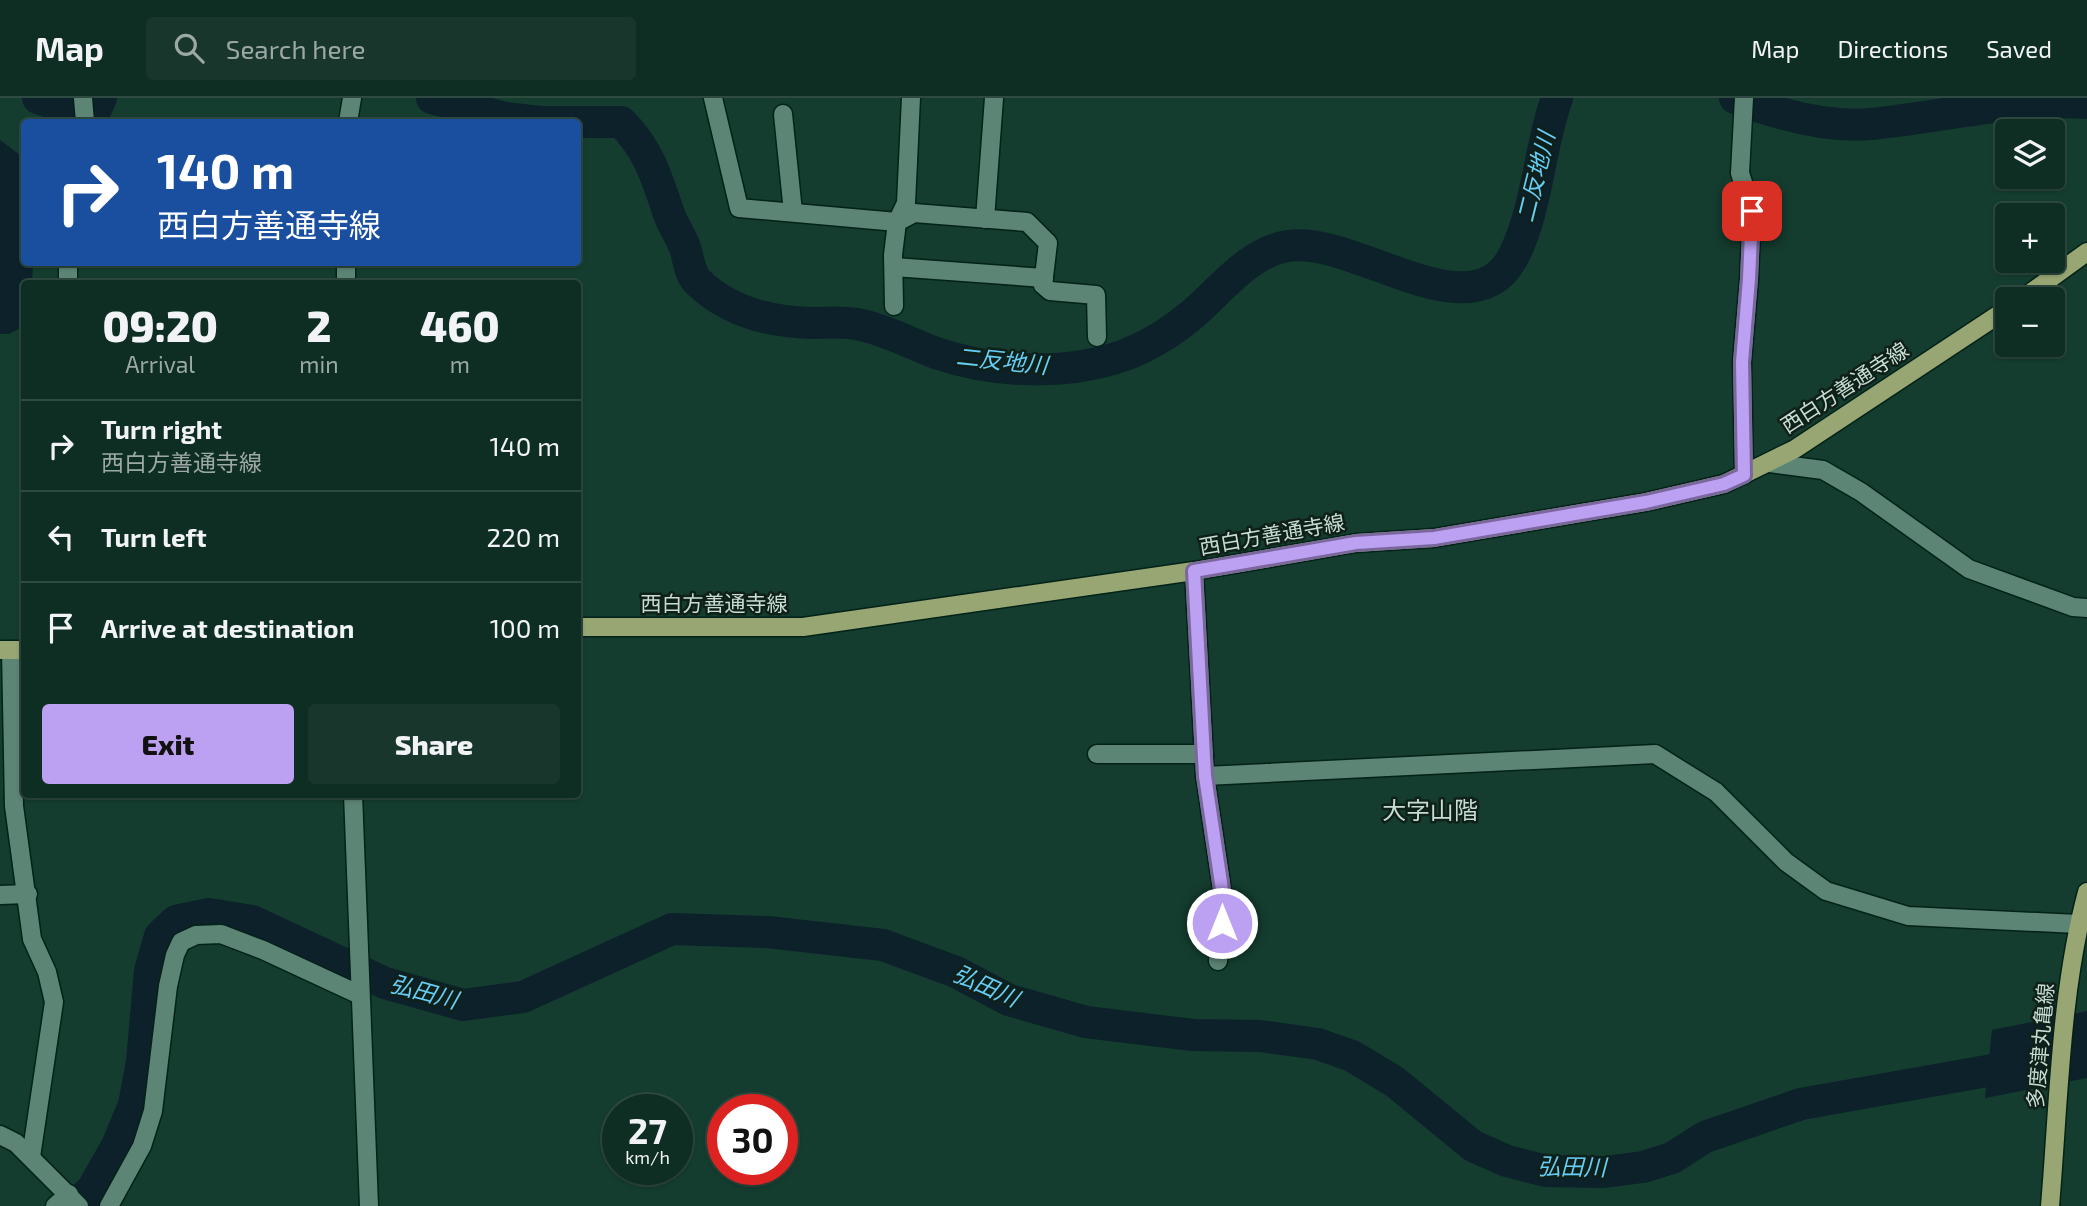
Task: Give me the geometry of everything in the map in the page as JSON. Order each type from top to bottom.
[{"type":"main road","points":[[2039,287],[2087,252]]},
{"type":"main road","name":"西白方善通寺線","points":[[581,627],[803,627],[1194,571],[1356,543],[1434,538],[1646,502],[1724,484],[1770,463],[1995,317]]},
{"type":"main road","name":"多度津丸亀線","points":[[2050,1206],[2067,994],[2078,924],[2087,892]]},
{"type":"street","points":[[348,119],[352,98]]},
{"type":"street","points":[[713,98],[739,208],[897,222],[914,213],[1027,222],[1048,243],[1043,285],[1050,290],[1096,295],[1097,337]]},
{"type":"street","points":[[894,306],[897,222],[906,203],[911,98]]},
{"type":"street","points":[[985,219],[994,98]]},
{"type":"street","points":[[1744,98],[1740,173],[1752,211],[1742,362],[1744,475]]},
{"type":"street","points":[[83,100],[85,119]]},
{"type":"street","points":[[783,114],[793,212]]},
{"type":"street","points":[[894,267],[1044,278]]},
{"type":"street","points":[[1770,463],[1823,470],[1861,492],[1969,569],[2073,607],[2087,608]]},
{"type":"street","points":[[1194,571],[1205,776],[1224,903],[1217,961]]},
{"type":"street","points":[[12,650],[14,806],[33,939],[47,972],[54,1002],[31,1157]]},
{"type":"street","points":[[1097,754],[1204,754]]},
{"type":"street","points":[[1205,776],[1655,754],[1716,792],[1786,862],[1826,891],[1908,916],[2078,924]]},
{"type":"street","points":[[353,798],[369,1206]]},
{"type":"street","points":[[0,895],[28,894]]},
{"type":"street","points":[[109,1206],[142,1146],[153,1111],[168,986],[175,954],[181,942],[196,935],[221,934],[360,994]]},
{"type":"street","points":[[0,1135],[16,1143],[31,1157],[67,1202]]},
{"type":"water","points":[[0,140],[21,156],[21,266],[33,266],[32,280],[21,280],[21,328],[9,334],[0,334]]},
{"type":"water","points":[[2087,1011],[2087,1078],[1985,1098],[1992,1030]]},
{"type":"waterway","name":"二反地川","points":[[38,98],[74,111],[96,109],[101,98]]},
{"type":"waterway","name":"二反地川","points":[[432,98],[514,119]]},
{"type":"waterway","name":"二反地川","points":[[581,122],[621,122],[631,132],[651,165],[695,278],[710,292],[736,308],[780,320],[861,325],[936,353],[982,365],[1055,369],[1102,362],[1144,347],[1186,320],[1249,264],[1261,256],[1288,246],[1316,247],[1444,286],[1472,287],[1497,277],[1515,253],[1523,235],[1557,98]]},
{"type":"waterway","name":"二反地川","points":[[1735,98],[1819,122],[1854,125],[2033,103],[2087,103]]},
{"type":"waterway","name":"弘田川","points":[[74,1206],[92,1190],[117,1146],[134,1105],[142,1062],[150,971],[160,936],[176,921],[209,914],[252,921],[385,983],[463,1005],[523,997],[672,929],[767,932],[883,945],[956,972],[1009,1000],[1086,1022],[1193,1035],[1260,1036],[1318,1044],[1352,1056],[1395,1082],[1473,1146],[1507,1161],[1546,1171],[1604,1172],[1643,1167],[1672,1158],[1705,1137],[1801,1104],[2015,1066],[2087,1049]]},
{"type":"district","name":"大字山階","points":[[1430,811]]},
{"type":"route","points":[[1222,923],[1224,903],[1205,776],[1194,571],[1356,543],[1434,538],[1646,502],[1724,484],[1744,475],[1742,362],[1752,211]]}]
